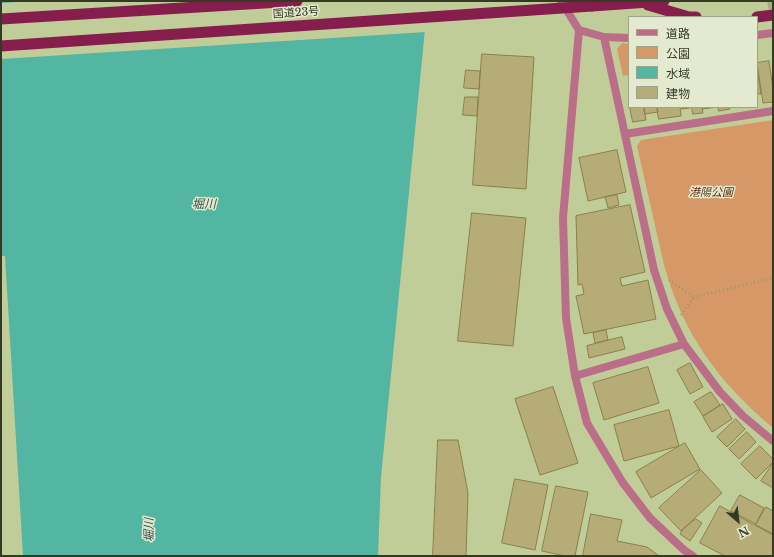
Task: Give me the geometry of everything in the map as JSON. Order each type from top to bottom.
[{"type":"highway","name":"国道23号","points":[[1,19],[297,1]]},
{"type":"highway","name":"国道23号","points":[[1,46],[664,1]]},
{"type":"highway","points":[[640,3],[686,16]]},
{"type":"highway","points":[[758,17],[773,15]]},
{"type":"street","points":[[561,1],[579,30],[563,218],[566,318],[575,376],[586,423],[623,483],[650,518],[684,550],[693,556]]},
{"type":"street","points":[[579,30],[604,37],[628,38]]},
{"type":"street","points":[[758,35],[773,33]]},
{"type":"street","points":[[604,37],[654,270],[667,309],[684,344],[720,392],[742,416],[773,441]]},
{"type":"street","points":[[625,134],[773,112]]},
{"type":"street","points":[[575,376],[684,344]]},
{"type":"path","points":[[654,270],[694,296]]},
{"type":"path","points":[[675,326],[684,309],[694,296],[773,278]]},
{"type":"green space","points":[[622,43],[628,44],[628,75],[623,76],[617,49]]},
{"type":"green space","name":"港陽公園","points":[[773,120],[773,428],[736,393],[705,356],[682,314],[664,265],[637,146],[641,140]]},
{"type":"water","name":"堀川","points":[[1,1],[450,1],[425,29],[381,477],[378,556],[23,556],[5,256],[1,256]]},
{"type":"pier","points":[[35,1],[452,1],[448,30],[1,59],[1,3]]},
{"type":"building","points":[[482,54],[534,57],[526,189],[473,185]]},
{"type":"building","points":[[769,61],[773,89],[773,102],[763,103],[758,63]]},
{"type":"building","points":[[466,70],[480,71],[479,89],[464,88]]},
{"type":"building","points":[[758,74],[761,94],[758,94]]},
{"type":"building","points":[[465,97],[478,97],[477,116],[463,115]]},
{"type":"building","points":[[630,108],[644,108],[646,120],[633,122]]},
{"type":"building","points":[[644,108],[657,108],[658,112],[645,114]]},
{"type":"building","points":[[657,108],[680,108],[681,116],[659,119]]},
{"type":"building","points":[[692,108],[702,108],[703,113],[693,114]]},
{"type":"building","points":[[718,108],[730,109],[719,111]]},
{"type":"building","points":[[617,150],[626,192],[588,201],[579,158]]},
{"type":"building","points":[[617,195],[619,205],[608,208],[605,197]]},
{"type":"building","points":[[630,205],[645,272],[620,278],[622,286],[648,280],[656,319],[584,334],[576,296],[584,294],[582,284],[578,285],[576,216]]},
{"type":"building","points":[[472,213],[526,218],[513,346],[458,341]]},
{"type":"building","points":[[606,330],[608,340],[595,343],[593,333]]},
{"type":"building","points":[[622,337],[625,349],[589,358],[587,346]]},
{"type":"building","points":[[690,363],[703,387],[690,394],[677,370]]},
{"type":"building","points":[[648,367],[659,403],[604,420],[593,383]]},
{"type":"building","points":[[553,387],[578,463],[540,475],[515,399]]},
{"type":"building","points":[[711,392],[720,405],[703,416],[694,402]]},
{"type":"building","points":[[723,404],[732,419],[712,432],[703,417]]},
{"type":"building","points":[[669,410],[679,446],[624,461],[614,425]]},
{"type":"building","points":[[736,419],[745,429],[727,447],[717,437]]},
{"type":"building","points":[[747,432],[756,442],[739,459],[729,449]]},
{"type":"building","points":[[438,440],[458,440],[468,493],[466,556],[433,556]]},
{"type":"building","points":[[685,443],[700,469],[651,498],[636,472]]},
{"type":"building","points":[[760,446],[773,459],[773,462],[756,479],[741,464]]},
{"type":"building","points":[[773,463],[773,488],[761,481]]},
{"type":"building","points":[[701,470],[722,493],[681,531],[659,508]]},
{"type":"building","points":[[515,479],[548,485],[535,550],[502,543]]},
{"type":"building","points":[[556,486],[588,492],[575,556],[565,556],[542,551]]},
{"type":"building","points":[[740,495],[764,508],[756,524],[731,511]]},
{"type":"building","points":[[720,506],[773,535],[773,556],[725,556],[700,543]]},
{"type":"building","points":[[766,507],[773,511],[773,534],[756,525]]},
{"type":"building","points":[[591,514],[622,520],[617,541],[647,547],[659,556],[583,556]]},
{"type":"building","points":[[696,519],[702,523],[690,541],[680,534],[683,529]]},
{"type":"tunnel","points":[[771,1],[773,10]]}]
